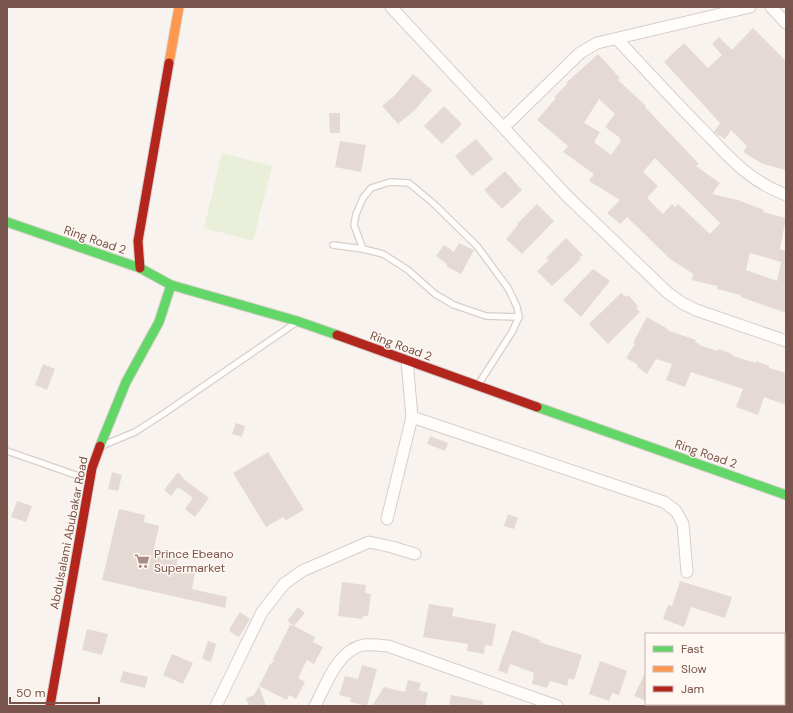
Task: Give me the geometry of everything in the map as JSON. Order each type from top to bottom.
[{"type":"main road","points":[[140,268],[138,241],[179,7]]},
{"type":"main road","name":"Ring Road 2","points":[[7,222],[140,268],[171,285],[298,321],[614,435],[786,495]]},
{"type":"main road","name":"Abdulsalami Abubakar Road","points":[[50,706],[92,468],[99,447],[126,382],[159,322],[171,285]]},
{"type":"street","points":[[391,7],[567,196],[677,300],[696,310],[786,341]]},
{"type":"street","points":[[504,127],[580,53],[597,43],[750,7]]},
{"type":"street","points":[[771,7],[786,23]]},
{"type":"street","points":[[617,39],[679,106],[741,169],[759,182],[786,195]]},
{"type":"street","points":[[387,519],[412,417],[407,361]]},
{"type":"street","points":[[412,417],[664,502],[676,511],[683,524],[687,572]]},
{"type":"street","points":[[216,706],[262,612],[284,584],[302,571],[369,542],[415,554]]},
{"type":"street","points":[[315,706],[334,668],[347,652],[361,646],[372,644],[388,646],[557,706]]},
{"type":"lane","points":[[363,249],[354,225],[356,214],[363,198],[371,188],[390,182],[409,183],[433,202],[477,246],[508,288],[517,307],[519,318],[512,332],[478,385]]},
{"type":"lane","points":[[333,245],[363,249],[383,254],[408,270],[435,294],[454,305],[486,316],[519,318]]},
{"type":"lane","points":[[99,447],[135,432],[298,321]]},
{"type":"lane","points":[[7,451],[89,480]]},
{"type":"green space","points":[[222,153],[272,166],[253,241],[204,228]]},
{"type":"building","points":[[753,28],[786,61],[786,170],[763,164],[743,152],[747,146],[731,130],[725,139],[715,133],[714,132],[720,123],[664,62],[684,43],[708,68],[722,55],[712,44],[719,37],[732,50]]},
{"type":"building","points":[[598,54],[620,78],[618,80],[646,106],[645,107],[699,164],[696,166],[720,183],[712,194],[738,200],[764,210],[763,212],[786,218],[780,249],[786,251],[786,313],[741,297],[741,295],[717,289],[717,286],[692,280],[693,274],[669,258],[627,217],[620,224],[607,213],[620,200],[589,181],[594,174],[563,152],[568,146],[537,120],[556,98],[554,97],[567,84],[566,83]],"holes":[[[599,99],[615,114],[605,127],[620,138],[619,139],[621,141],[611,155],[594,142],[600,132],[584,123]],[[655,158],[720,223],[710,234],[678,204],[675,207],[672,204],[663,214],[647,198],[658,186],[643,172]],[[750,253],[781,262],[777,281],[746,270]]]},
{"type":"building","points":[[413,74],[432,90],[414,111],[398,124],[382,106],[395,95]]},
{"type":"building","points":[[444,106],[462,124],[442,144],[424,126]]},
{"type":"building","points":[[329,113],[340,113],[340,133],[330,133]]},
{"type":"building","points":[[476,139],[493,159],[472,176],[455,156]]},
{"type":"building","points":[[340,141],[366,145],[361,172],[335,167]]},
{"type":"building","points":[[505,171],[522,190],[502,209],[484,190]]},
{"type":"building","points":[[537,204],[554,221],[522,254],[506,239],[518,225],[517,224]]},
{"type":"building","points":[[566,238],[583,255],[579,258],[581,259],[552,286],[537,271],[549,260],[546,258]]},
{"type":"building","points":[[459,243],[474,250],[461,274],[446,266],[447,264],[436,256],[444,245],[454,252]]},
{"type":"building","points":[[593,269],[610,281],[581,317],[563,300]]},
{"type":"building","points":[[621,293],[626,297],[628,295],[638,306],[636,308],[640,312],[608,344],[589,324]]},
{"type":"building","points":[[647,317],[668,329],[667,330],[696,340],[695,342],[699,345],[718,351],[719,349],[736,357],[756,363],[756,361],[769,366],[769,368],[786,373],[786,405],[764,397],[758,415],[736,407],[743,389],[691,372],[685,387],[666,380],[672,364],[656,359],[647,374],[637,367],[638,365],[626,358],[635,344],[633,343]]},
{"type":"building","points":[[43,364],[55,369],[47,390],[35,385]]},
{"type":"building","points":[[236,423],[245,426],[242,437],[232,434]]},
{"type":"building","points":[[430,436],[448,443],[445,451],[427,444]]},
{"type":"building","points":[[268,452],[304,510],[286,520],[283,517],[266,527],[233,473]]},
{"type":"building","points":[[112,472],[122,475],[118,491],[108,489]]},
{"type":"building","points":[[178,472],[185,480],[209,498],[195,517],[185,509],[193,498],[178,487],[171,496],[164,490]]},
{"type":"building","points":[[17,501],[32,506],[26,522],[11,517]]},
{"type":"building","name":"Prince Ebeano Supermarket","points":[[119,509],[145,515],[144,522],[159,526],[154,548],[179,554],[176,568],[195,572],[192,589],[227,597],[225,608],[102,580]]},
{"type":"building","points":[[508,514],[518,518],[514,529],[504,526]]},
{"type":"building","points":[[680,581],[732,597],[725,618],[691,607],[684,627],[663,619],[668,605],[672,606]]},
{"type":"building","points":[[342,582],[366,585],[365,593],[371,594],[368,616],[363,616],[362,619],[338,616]]},
{"type":"building","points":[[429,604],[454,608],[452,616],[496,624],[492,646],[485,645],[484,654],[467,651],[468,644],[423,637]]},
{"type":"building","points":[[298,607],[305,613],[294,626],[287,621]]},
{"type":"building","points":[[240,612],[250,619],[239,637],[230,632],[230,628]]},
{"type":"building","points":[[290,625],[315,637],[313,642],[323,647],[314,664],[307,660],[298,678],[305,682],[296,699],[289,695],[287,700],[259,686],[270,664],[274,660],[273,659]]},
{"type":"building","points":[[87,629],[108,634],[102,655],[82,650]]},
{"type":"building","points":[[512,630],[540,640],[539,642],[582,655],[574,680],[569,678],[567,686],[550,681],[547,688],[532,684],[534,673],[510,664],[507,674],[498,670]]},
{"type":"building","points":[[208,641],[216,644],[211,662],[202,659]]},
{"type":"building","points":[[172,654],[193,663],[183,684],[163,675]]},
{"type":"building","points":[[600,661],[627,671],[619,695],[612,693],[609,701],[589,694]]},
{"type":"building","points":[[362,665],[377,669],[367,706],[350,702],[351,698],[339,695],[345,676],[358,679]]},
{"type":"building","points":[[123,671],[148,677],[145,688],[120,682]]},
{"type":"building","points":[[645,673],[645,701],[634,696]]},
{"type":"building","points":[[408,680],[421,683],[419,690],[428,693],[425,706],[372,706],[384,687],[405,692]]},
{"type":"building","points":[[259,686],[266,706],[249,706],[246,698],[254,695]]},
{"type":"building","points":[[451,695],[483,701],[483,706],[449,706]]},
{"type":"traffic: fast","points":[[7,222],[140,268],[171,285],[297,321],[337,335]]},
{"type":"traffic: fast","points":[[100,446],[126,382],[159,322],[171,285]]},
{"type":"traffic: fast","points":[[537,407],[786,495]]},
{"type":"traffic: slow","points":[[169,63],[179,7]]},
{"type":"traffic: jam","points":[[140,268],[138,241],[169,63]]},
{"type":"traffic: jam","points":[[337,335],[537,407]]},
{"type":"traffic: jam","points":[[50,706],[92,468],[100,446]]},
{"type":"place","name":"Prince Ebeano Supermarket","points":[[142,561]]}]
